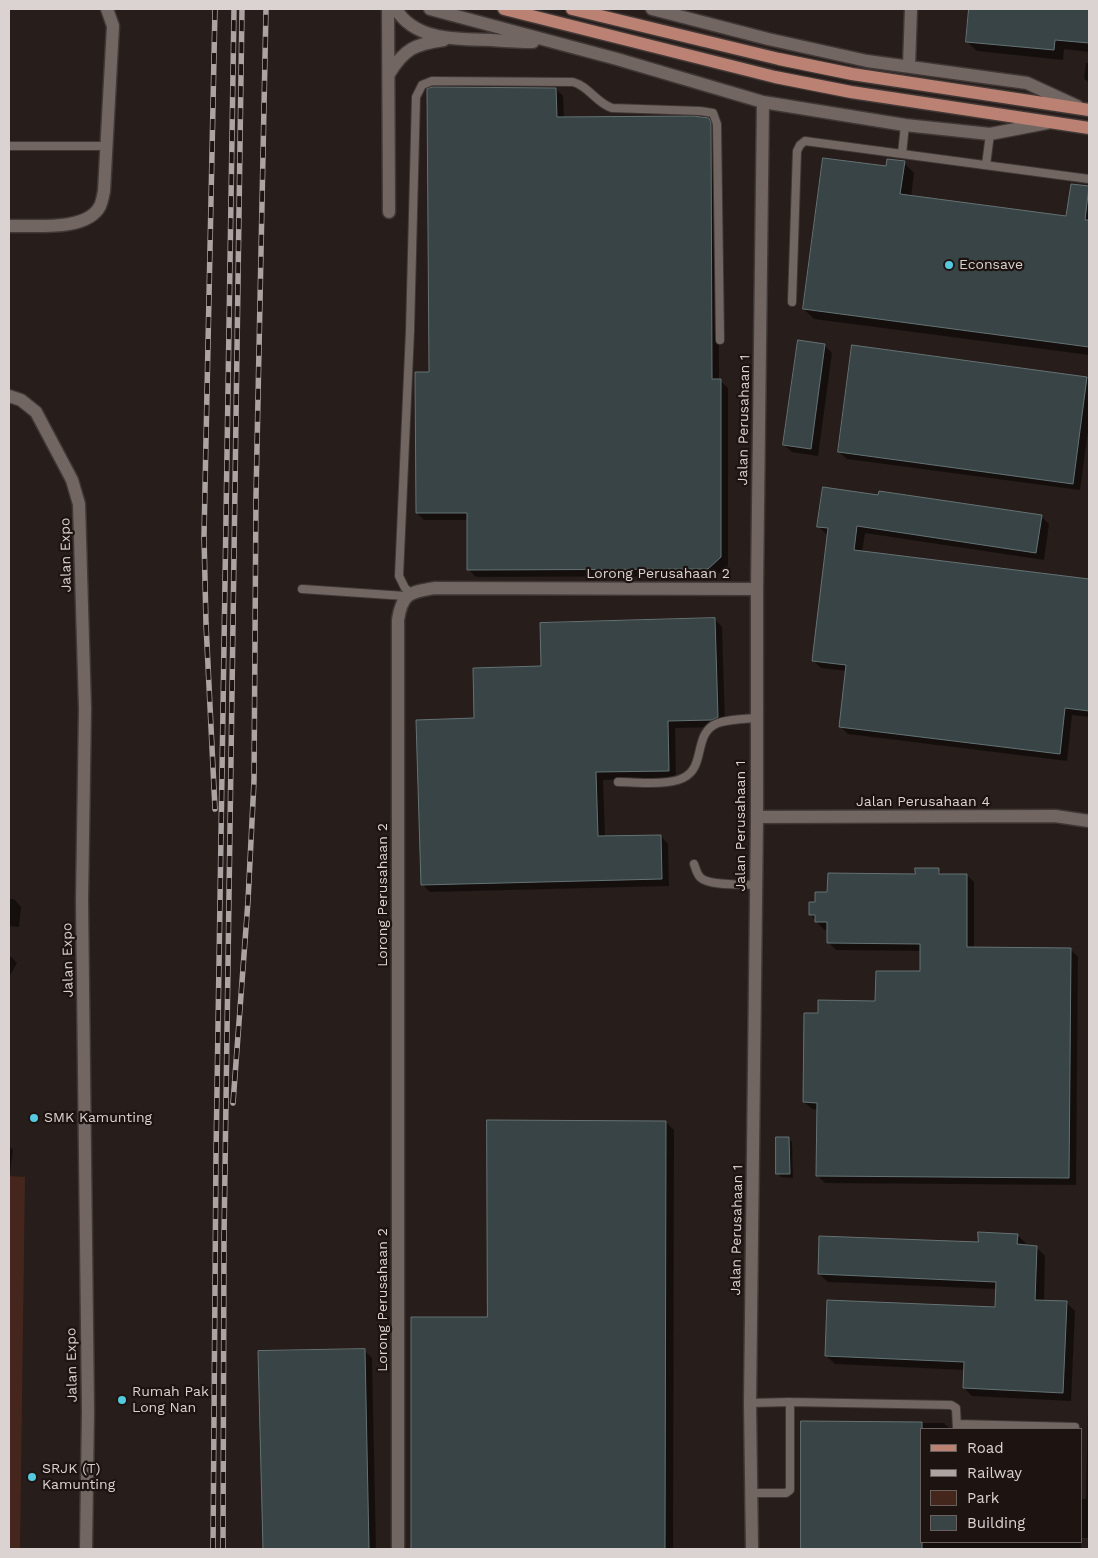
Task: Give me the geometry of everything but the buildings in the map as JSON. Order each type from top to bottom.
[{"type":"main road","points":[[504,9],[775,77],[851,92],[1089,128]]},
{"type":"main road","points":[[572,9],[779,59],[852,74],[1086,109]]},
{"type":"street","points":[[9,226],[68,225],[89,219],[100,207],[104,191],[113,26],[108,9]]},
{"type":"street","points":[[388,9],[389,212]]},
{"type":"street","points":[[396,9],[414,27],[432,35],[451,39],[561,44]]},
{"type":"street","points":[[430,9],[561,44],[763,102],[905,125],[990,134],[1050,122]]},
{"type":"street","points":[[652,9],[777,41],[867,61],[1028,83],[1086,109]]},
{"type":"street","points":[[909,66],[911,9]]},
{"type":"street","points":[[389,74],[405,52],[418,44],[451,39]]},
{"type":"street","name":"Jalan Perusahaan 1","points":[[752,1549],[750,1403],[763,102]]},
{"type":"street","name":"Jalan Expo","points":[[9,396],[21,400],[36,412],[72,480],[80,504],[85,709],[82,900],[88,1411],[86,1549]]},
{"type":"street","name":"Lorong Perusahaan 2","points":[[398,1549],[398,620],[400,607],[408,594],[435,588],[757,589]]},
{"type":"street","name":"Jalan Perusahaan 4","points":[[757,816],[1055,816],[1089,821]]},
{"type":"lane","points":[[302,589],[408,594],[399,576],[410,331],[416,97],[422,85],[432,81],[574,82],[586,88],[601,103],[612,108],[700,110],[713,114],[717,124],[720,340]]},
{"type":"lane","points":[[902,154],[905,125]]},
{"type":"lane","points":[[986,165],[990,134]]},
{"type":"lane","points":[[792,302],[796,151],[805,141],[1089,179]]},
{"type":"lane","points":[[9,146],[107,146]]},
{"type":"lane","points":[[618,782],[668,782],[683,779],[693,772],[698,761],[705,732],[716,724],[723,722],[757,718]]},
{"type":"lane","points":[[694,864],[697,873],[702,879],[711,883],[756,885]]},
{"type":"lane","points":[[752,1493],[786,1493],[790,1490],[790,1402]]},
{"type":"lane","points":[[750,1403],[951,1405],[956,1408],[957,1427],[1075,1428]]},
{"type":"green space","points":[[9,1176],[25,1177],[20,1549],[9,1549]]},
{"type":"railway","points":[[215,9],[204,536],[206,624],[215,809]]},
{"type":"railway","points":[[213,1549],[216,1154],[234,9]]},
{"type":"railway","points":[[223,1549],[224,1237],[242,9]]},
{"type":"railway","points":[[233,1103],[248,901],[254,781],[256,496],[266,9]]},
{"type":"place","name":"Econsave","points":[[949,265]]},
{"type":"place","name":"SMK Kamunting","points":[[34,1118]]},
{"type":"place","name":"Rumah Pak Long Nan","points":[[122,1400]]},
{"type":"place","name":"SRJK (T) Kamunting","points":[[32,1477]]}]
